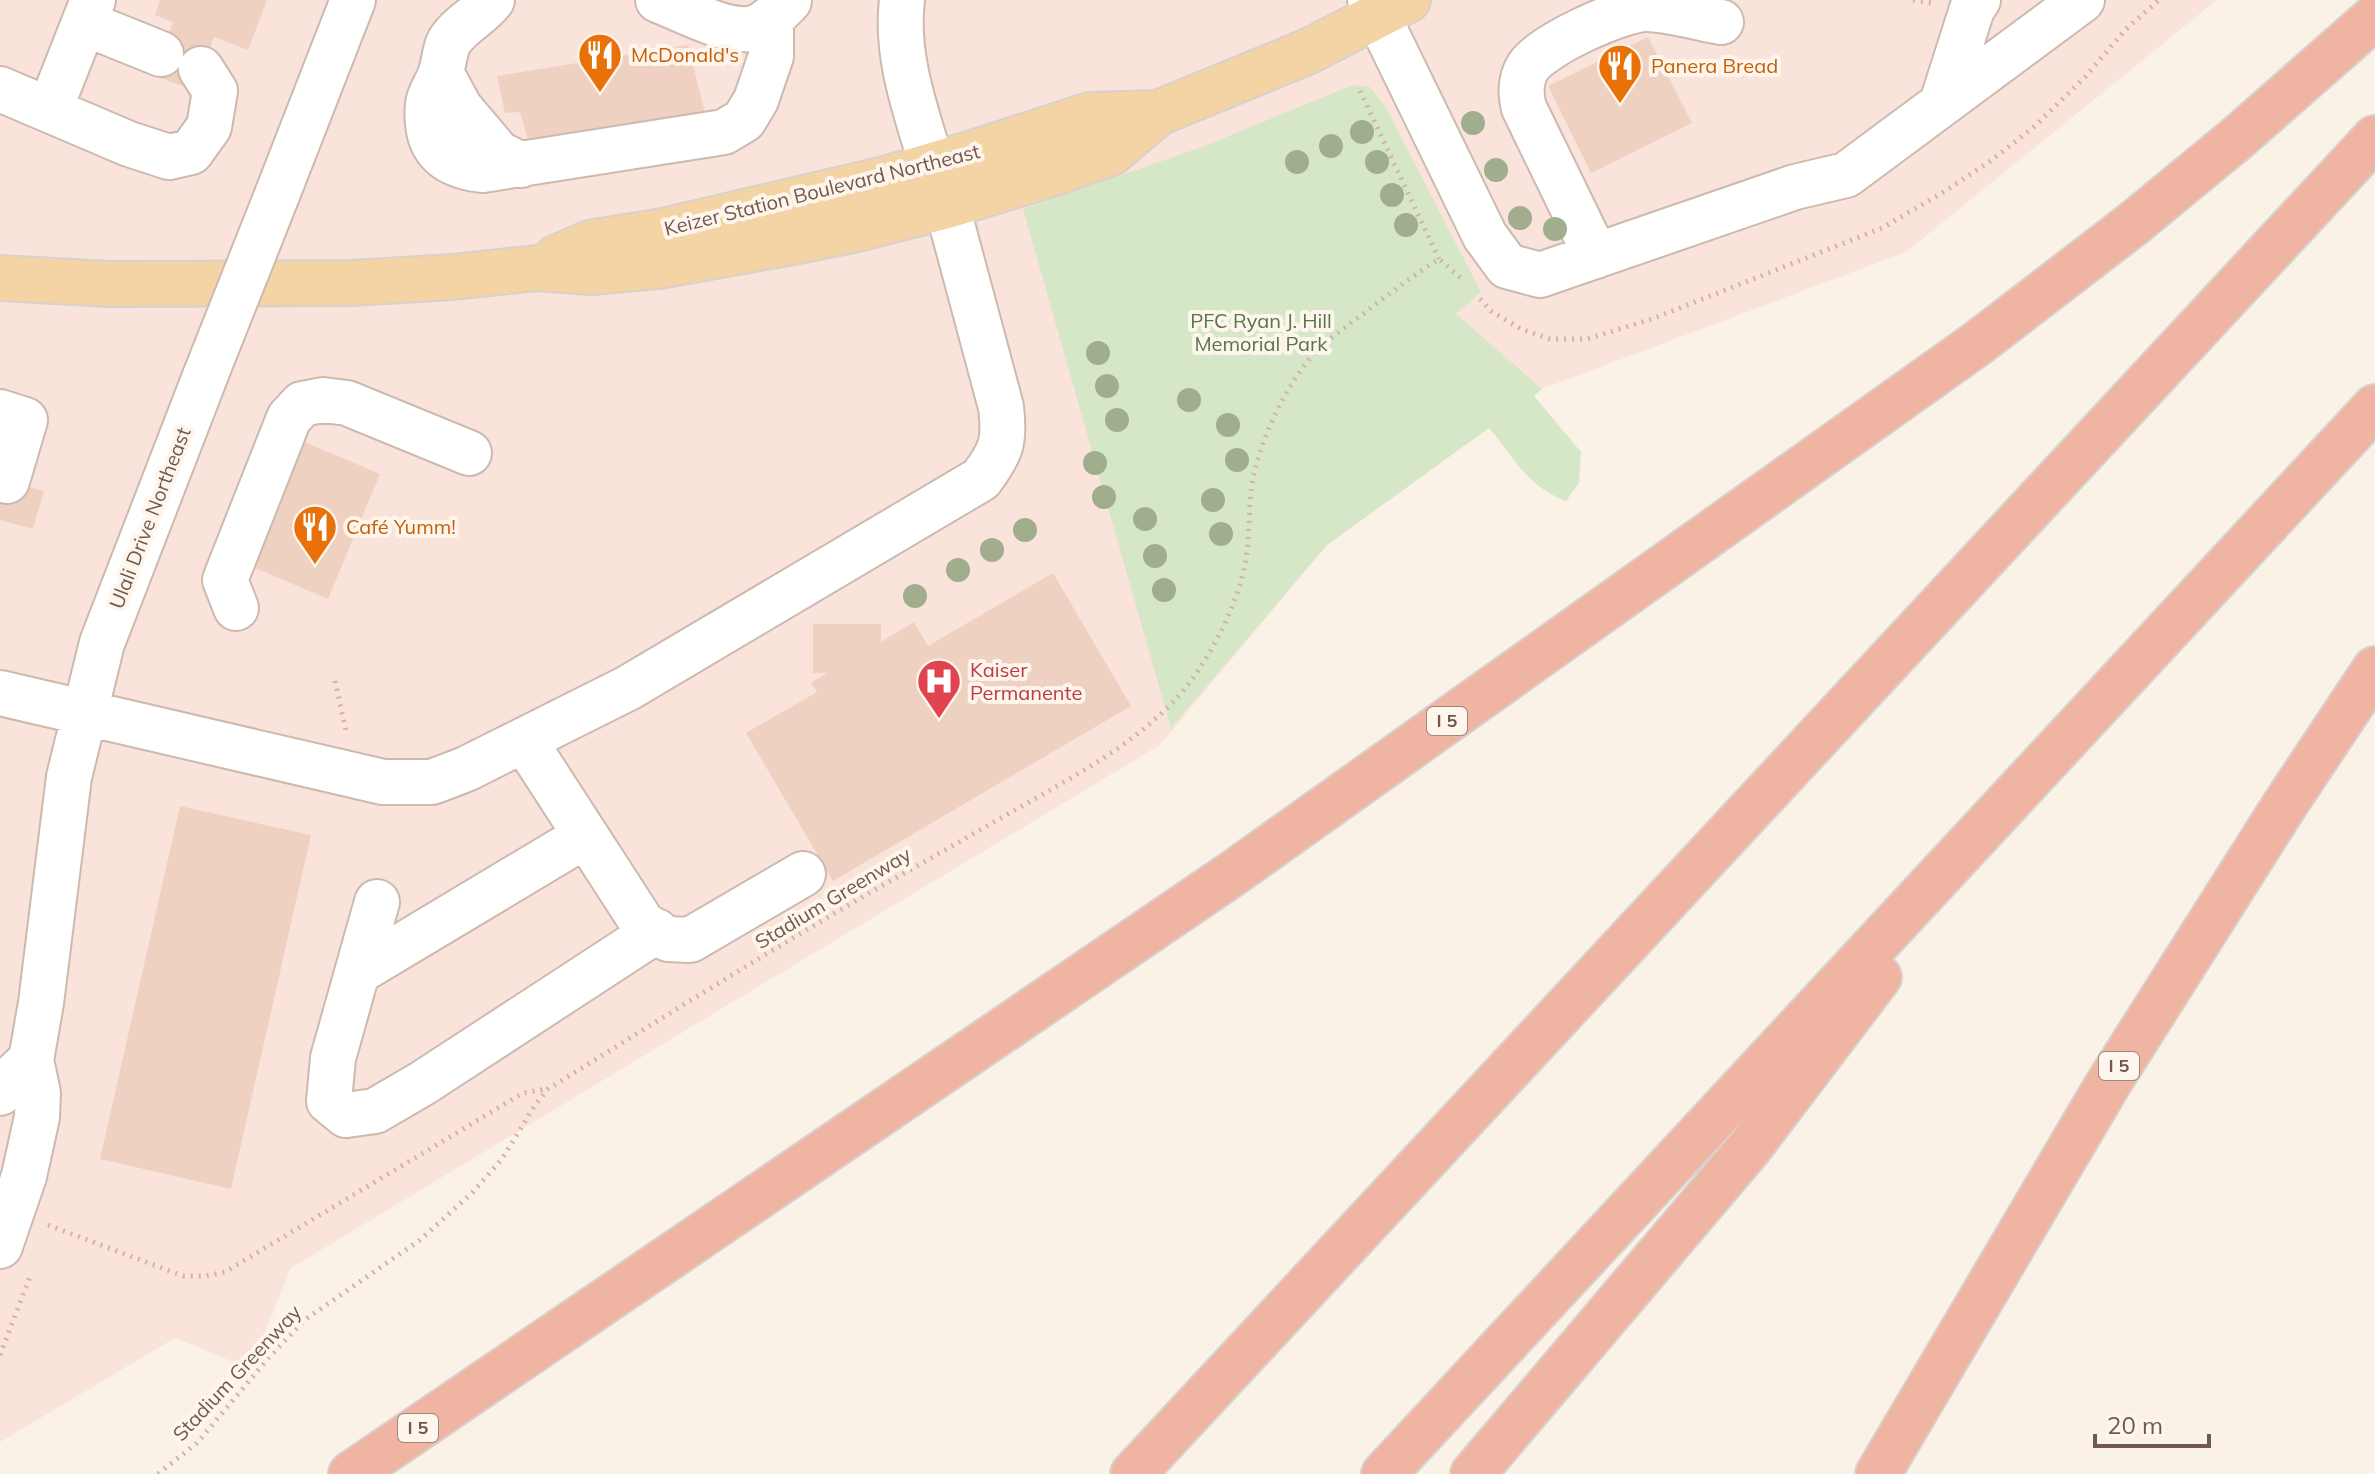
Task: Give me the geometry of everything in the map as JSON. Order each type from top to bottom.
[{"type":"highway","name":"I 5","points":[[351,1474],[1232,874],[1978,343],[2133,224],[2235,140],[2375,17]]},
{"type":"highway","points":[[1133,1474],[2375,138]]},
{"type":"highway","points":[[1384,1474],[2375,407]]},
{"type":"highway","name":"I 5","points":[[1878,1474],[2108,1084],[2284,806],[2375,669]]},
{"type":"highway","points":[[1473,1474],[1750,1147],[2033,775]]},
{"type":"main road","name":"Keizer Station Boulevard Northeast","points":[[0,278],[109,284],[351,283],[536,268],[591,272],[705,259],[853,230],[947,206],[1111,153],[1158,113],[1309,51],[1385,5]]},
{"type":"main road","name":"Keizer Station Boulevard Northeast","points":[[536,268],[590,243],[706,221],[885,179],[1090,115],[1158,113]]},
{"type":"street","name":"Ulali Drive Northeast","points":[[0,1246],[24,1176],[37,1117],[38,1093],[31,1060],[69,777],[102,643],[353,0]]},
{"type":"street","points":[[492,0],[449,43],[441,73],[428,101],[430,135],[440,154],[460,168],[483,170],[521,165],[724,132],[744,120],[756,100],[771,56],[781,9]]},
{"type":"street","points":[[658,0],[718,25],[750,29],[781,9]]},
{"type":"street","points":[[902,0],[899,21],[903,61],[932,165]]},
{"type":"street","points":[[1942,103],[1972,9],[1978,0]]},
{"type":"street","points":[[1385,5],[1485,236],[1507,266],[1540,275],[1795,187],[1846,175],[2082,0]]},
{"type":"street","points":[[1596,256],[1524,108],[1520,91],[1527,68],[1538,55],[1611,16],[1646,9],[1721,22]]},
{"type":"street","points":[[50,109],[88,12],[161,54]]},
{"type":"street","points":[[0,89],[129,144],[169,157],[191,152],[209,127],[215,91],[201,69]]},
{"type":"street","points":[[0,693],[383,782],[432,782],[466,769],[628,688],[981,479],[997,458],[1004,432],[1001,407],[947,206]]},
{"type":"street","points":[[236,608],[225,580],[289,418],[302,404],[323,400],[347,403],[469,453]]},
{"type":"street","points":[[0,412],[25,420],[7,481]]},
{"type":"street","points":[[524,740],[643,924],[668,939],[690,940],[803,874]]},
{"type":"street","points":[[358,972],[585,836]]},
{"type":"street","points":[[377,902],[333,1058],[329,1101],[346,1115],[375,1111],[423,1083],[656,931]]},
{"type":"street","points":[[0,1093],[1,1088],[31,1060]]},
{"type":"path","points":[[1360,91],[1439,259]]},
{"type":"path","name":"Stadium Greenway","points":[[158,1474],[197,1443],[271,1355],[306,1319],[420,1240],[473,1192],[502,1159],[548,1089],[886,884],[1120,748],[1174,702],[1208,652],[1240,588],[1255,470],[1280,404],[1316,351],[1407,279]]},
{"type":"path","points":[[335,681],[347,732],[344,745]]},
{"type":"path","points":[[47,1224],[183,1276],[225,1272],[523,1093],[548,1089]]},
{"type":"shaded area","points":[[0,0],[2217,0],[1906,252],[1542,389],[1327,545],[1160,745],[291,1268],[250,1369],[175,1338],[0,1442]]},
{"type":"green space","name":"PFC Ryan J. Hill Memorial Park","points":[[1353,85],[1370,87],[1385,106],[1481,292],[1456,314],[1542,389],[1534,396],[1581,452],[1579,483],[1566,501],[1540,487],[1522,470],[1489,428],[1327,545],[1171,728],[1023,209],[1202,147]]},
{"type":"building","points":[[160,0],[267,0],[248,50],[214,37],[193,90],[153,75],[173,22],[155,15]]},
{"type":"building","name":"Panera Bread","points":[[1648,37],[1692,123],[1591,173],[1548,86]]},
{"type":"building","name":"McDonald's","points":[[688,45],[707,121],[530,147],[520,112],[505,113],[497,76]]},
{"type":"building","points":[[293,437],[380,474],[328,599],[241,562]]},
{"type":"building","points":[[0,479],[44,491],[33,529],[0,520]]},
{"type":"building","name":"Kaiser Permanente","points":[[1053,573],[1131,706],[833,881],[746,733],[817,692],[811,683],[827,673],[813,673],[813,624],[881,624],[881,642],[914,622],[928,646]]},
{"type":"building","points":[[180,806],[311,835],[231,1189],[100,1159]]},
{"type":"place","name":"McDonald's","points":[[600,94]]},
{"type":"place","name":"Panera Bread","points":[[1620,105]]},
{"type":"place","name":"Café Yumm!","points":[[315,566]]},
{"type":"place","name":"Kaiser Permanente","points":[[939,720]]}]
